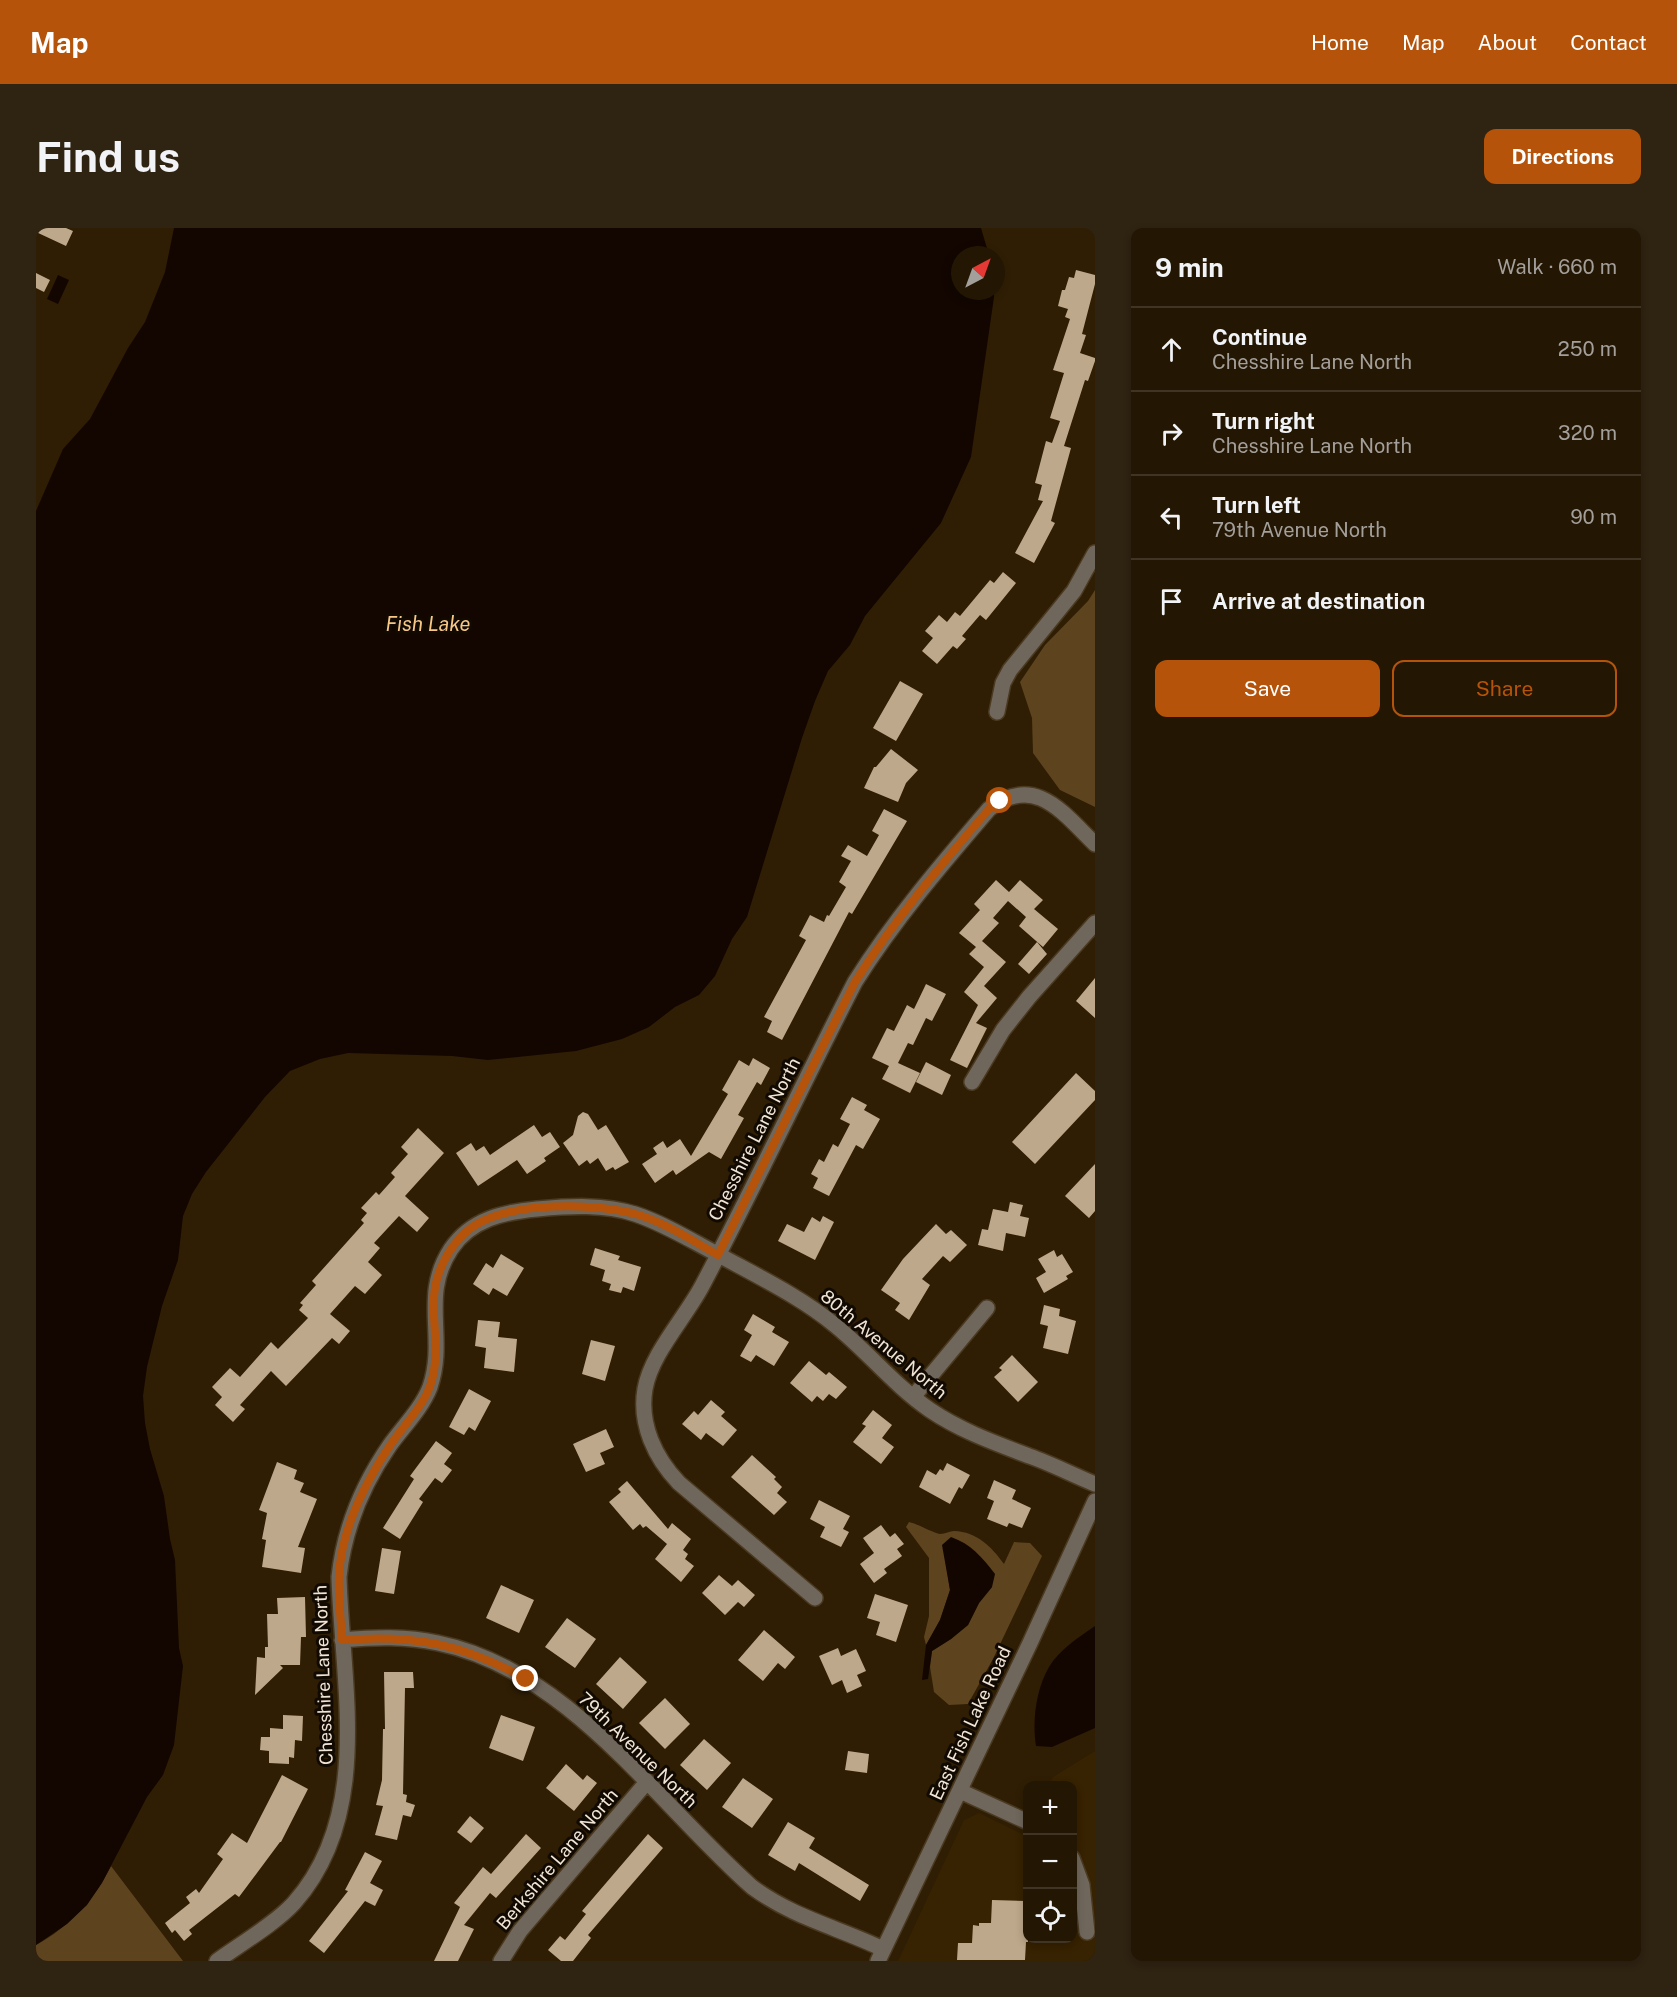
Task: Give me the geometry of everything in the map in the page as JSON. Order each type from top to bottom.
[{"type":"street","points":[[997,712],[1003,683],[1010,670],[1074,591],[1095,553]]},
{"type":"street","name":"Chesshire Lane North","points":[[217,1961],[293,1904],[312,1879],[327,1852],[341,1799],[347,1760],[348,1732],[339,1577],[347,1531],[374,1471],[428,1392],[437,1355],[435,1290],[440,1271],[452,1248],[474,1225],[495,1215],[566,1206],[600,1207],[634,1214],[666,1226],[718,1255],[855,982],[877,948],[923,887],[989,809],[1000,801],[1025,794],[1050,802],[1095,844]]},
{"type":"street","points":[[972,1082],[1002,1030],[1095,923]]},
{"type":"street","points":[[718,1255],[686,1314],[660,1352],[647,1377],[644,1400],[648,1431],[657,1456],[679,1483],[815,1598]]},
{"type":"street","name":"80th Avenue North","points":[[718,1255],[792,1296],[834,1324],[913,1397],[948,1421],[984,1440],[1033,1457],[1095,1484]]},
{"type":"street","points":[[913,1397],[987,1308]]},
{"type":"street","name":"East Fish Lake Road","points":[[881,1955],[1095,1501]]},
{"type":"street","name":"79th Avenue North","points":[[342,1640],[401,1638],[437,1642],[479,1656],[507,1669],[544,1691],[579,1718],[736,1873],[772,1902],[881,1955]]},
{"type":"street","name":"Berkshire Lane North","points":[[501,1961],[520,1931],[646,1783]]},
{"type":"street","points":[[960,1791],[1023,1820]]},
{"type":"street","points":[[1077,1872],[1082,1885],[1087,1932]]},
{"type":"shaded area","points":[[1095,590],[1095,807],[1060,790],[1033,753],[1032,718],[1020,682],[1045,645],[1088,601]]},
{"type":"shaded area","points":[[909,1522],[940,1534],[954,1531],[970,1534],[989,1546],[1004,1564],[1014,1542],[1030,1543],[1042,1556],[993,1659],[968,1704],[949,1705],[934,1692],[930,1667],[932,1651],[968,1625],[979,1603],[992,1587],[943,1545],[950,1590],[940,1620],[926,1645],[924,1637],[929,1616],[929,1558],[906,1527]]},
{"type":"shaded area","points":[[1095,1751],[1095,1961],[898,1961],[964,1820],[979,1813],[1023,1835],[1023,1943],[1077,1943],[1077,1781],[1051,1781],[1053,1777]]},
{"type":"shaded area","points":[[111,1866],[183,1961],[36,1961],[36,1945],[59,1930],[80,1912],[97,1890]]},
{"type":"water","name":"Fish Lake","points":[[174,228],[981,228],[986,246],[951,246],[951,300],[994,300],[971,457],[941,523],[865,616],[850,645],[828,671],[802,738],[747,917],[732,939],[715,976],[699,995],[675,1007],[649,1027],[622,1039],[576,1051],[488,1060],[452,1056],[348,1053],[320,1059],[290,1071],[265,1097],[206,1172],[192,1194],[183,1216],[178,1260],[162,1306],[147,1367],[143,1396],[150,1449],[164,1496],[175,1560],[179,1648],[183,1666],[174,1745],[163,1775],[147,1797],[102,1883],[87,1905],[67,1924],[36,1945],[36,511],[63,449],[90,419],[128,348],[145,322],[165,272]]},
{"type":"water","points":[[58,275],[69,280],[58,304],[47,299]]},
{"type":"water","points":[[951,1537],[976,1552],[995,1574],[992,1587],[979,1603],[968,1625],[932,1651],[928,1679],[922,1680],[926,1645],[940,1620],[950,1590],[942,1545]]},
{"type":"water","points":[[1095,1626],[1095,1728],[1052,1747],[1036,1746],[1036,1705],[1049,1667],[1064,1649]]},
{"type":"building","points":[[36,228],[66,228],[73,231],[66,246],[36,232]]},
{"type":"building","points":[[1076,270],[1095,275],[1095,284],[1082,334],[1086,335],[1080,353],[1095,358],[1095,361],[1088,381],[1085,380],[1064,446],[1071,448],[1051,521],[1055,523],[1034,563],[1015,553],[1043,501],[1038,500],[1042,485],[1035,483],[1046,441],[1052,443],[1060,421],[1050,418],[1064,373],[1053,370],[1070,319],[1065,317],[1068,309],[1058,306],[1062,290],[1065,290],[1069,277],[1074,278]]},
{"type":"building","points":[[36,273],[50,280],[44,292],[36,288]]},
{"type":"building","points":[[1003,572],[1016,583],[986,620],[980,615],[962,636],[966,639],[957,649],[953,646],[937,664],[922,651],[933,638],[925,631],[939,615],[947,622],[955,612],[960,616],[990,580],[994,583]]},
{"type":"building","points":[[900,681],[923,694],[896,741],[873,728]]},
{"type":"building","points":[[891,749],[918,770],[906,783],[898,802],[864,788],[874,767]]},
{"type":"building","points":[[884,809],[907,821],[852,914],[849,912],[782,1040],[767,1032],[772,1021],[764,1017],[806,940],[799,936],[810,915],[824,922],[827,915],[829,916],[846,887],[839,882],[851,861],[841,856],[848,845],[867,856],[879,835],[872,831]]},
{"type":"building","points":[[996,880],[1009,892],[1020,880],[1043,900],[1034,909],[1058,929],[1043,947],[1019,926],[1026,917],[1008,901],[993,918],[999,923],[982,941],[1006,962],[984,986],[997,998],[976,1023],[987,1028],[967,1068],[950,1060],[978,1005],[964,992],[984,967],[969,954],[976,947],[959,933],[980,910],[974,904]]},
{"type":"building","points":[[1037,942],[1047,954],[1029,974],[1018,964]]},
{"type":"building","points":[[1095,978],[1095,1018],[1076,1001]]},
{"type":"building","points":[[926,984],[946,994],[932,1021],[926,1018],[913,1045],[908,1043],[898,1063],[920,1073],[910,1093],[882,1079],[889,1066],[872,1058],[887,1028],[894,1031],[907,1005],[914,1009]]},
{"type":"building","points":[[753,1058],[770,1068],[761,1085],[757,1082],[738,1115],[744,1118],[721,1159],[709,1152],[676,1175],[673,1170],[655,1183],[642,1164],[657,1154],[653,1148],[663,1141],[667,1148],[680,1139],[691,1156],[728,1094],[722,1090],[739,1060],[749,1066]]},
{"type":"building","points":[[926,1062],[951,1075],[942,1095],[916,1082]]},
{"type":"building","points":[[1076,1073],[1095,1091],[1095,1100],[1035,1164],[1012,1142]]},
{"type":"building","points":[[852,1097],[867,1105],[864,1110],[880,1119],[863,1149],[856,1145],[829,1196],[813,1188],[818,1178],[811,1174],[819,1159],[824,1162],[833,1144],[838,1147],[850,1124],[840,1119]]},
{"type":"building","points":[[583,1112],[588,1114],[598,1130],[606,1125],[629,1162],[615,1170],[613,1167],[606,1171],[598,1158],[590,1164],[587,1160],[579,1166],[563,1143],[573,1135],[578,1116]]},
{"type":"building","points":[[534,1125],[542,1137],[550,1132],[560,1147],[544,1158],[546,1161],[527,1174],[517,1160],[478,1186],[456,1153],[471,1143],[476,1151],[484,1146],[490,1155]]},
{"type":"building","points":[[418,1128],[444,1153],[405,1196],[429,1218],[417,1232],[399,1216],[374,1243],[380,1248],[368,1262],[382,1275],[365,1294],[355,1286],[330,1314],[350,1331],[339,1344],[332,1338],[286,1386],[271,1371],[240,1405],[245,1409],[233,1422],[215,1405],[222,1397],[212,1387],[230,1368],[240,1377],[271,1342],[278,1349],[308,1318],[299,1310],[303,1305],[300,1303],[316,1285],[312,1281],[364,1223],[361,1220],[367,1213],[361,1208],[376,1192],[379,1195],[395,1177],[391,1173],[408,1154],[401,1147]]},
{"type":"building","points":[[1095,1164],[1095,1211],[1089,1218],[1065,1196]]},
{"type":"building","points":[[1010,1202],[1023,1205],[1020,1216],[1029,1218],[1025,1237],[1006,1233],[1003,1251],[978,1245],[982,1229],[988,1230],[993,1209],[1008,1212]]},
{"type":"building","points":[[823,1216],[834,1222],[815,1260],[778,1241],[787,1224],[804,1232],[812,1217],[820,1222]]},
{"type":"building","points":[[936,1224],[946,1234],[951,1230],[967,1245],[950,1262],[943,1256],[922,1279],[930,1285],[909,1320],[895,1310],[900,1303],[881,1290],[903,1259]]},
{"type":"building","points":[[595,1248],[620,1256],[618,1260],[641,1267],[634,1291],[623,1287],[621,1293],[609,1290],[611,1284],[602,1281],[605,1270],[590,1265]]},
{"type":"building","points":[[1054,1250],[1057,1257],[1062,1254],[1073,1272],[1066,1276],[1068,1279],[1044,1293],[1036,1278],[1046,1272],[1038,1259]]},
{"type":"building","points":[[501,1254],[524,1268],[507,1296],[493,1288],[489,1295],[473,1284],[486,1263],[493,1268]]},
{"type":"building","points":[[1044,1305],[1060,1309],[1059,1316],[1076,1321],[1068,1354],[1043,1348],[1048,1326],[1040,1324]]},
{"type":"building","points":[[753,1314],[775,1327],[772,1332],[789,1342],[774,1366],[756,1355],[751,1362],[740,1356],[752,1335],[744,1330]]},
{"type":"building","points":[[478,1320],[500,1322],[498,1337],[517,1339],[514,1372],[484,1368],[486,1348],[475,1346]]},
{"type":"building","points":[[591,1340],[615,1346],[605,1381],[582,1374]]},
{"type":"building","points":[[1012,1355],[1038,1382],[1018,1402],[994,1377],[1002,1370],[999,1368]]},
{"type":"building","points":[[809,1361],[826,1375],[829,1372],[847,1387],[836,1399],[829,1394],[823,1401],[817,1396],[812,1402],[790,1383]]},
{"type":"building","points":[[469,1389],[491,1401],[475,1431],[469,1427],[464,1435],[449,1427]]},
{"type":"building","points":[[711,1400],[725,1412],[721,1416],[737,1430],[723,1446],[706,1433],[701,1440],[682,1424],[694,1411],[698,1415]]},
{"type":"building","points":[[873,1410],[892,1425],[882,1438],[894,1447],[881,1464],[853,1442],[866,1426],[862,1424]]},
{"type":"building","points":[[606,1429],[614,1447],[600,1453],[605,1464],[586,1472],[573,1444]]},
{"type":"building","points":[[436,1441],[452,1453],[444,1464],[452,1470],[442,1483],[435,1478],[419,1499],[423,1502],[400,1539],[383,1528],[414,1479],[410,1476]]},
{"type":"building","points":[[752,1455],[776,1477],[774,1479],[782,1487],[777,1493],[787,1502],[774,1515],[731,1477]]},
{"type":"building","points":[[277,1462],[297,1470],[294,1479],[304,1483],[300,1492],[317,1499],[298,1547],[305,1548],[301,1573],[262,1567],[266,1540],[262,1539],[267,1513],[259,1510]]},
{"type":"building","points":[[947,1463],[970,1475],[962,1489],[959,1487],[950,1504],[919,1487],[927,1470],[936,1475],[940,1469],[943,1471]]},
{"type":"building","points":[[994,1480],[1016,1490],[1012,1499],[1031,1508],[1022,1528],[1009,1523],[1007,1527],[987,1519],[994,1501],[987,1498]]},
{"type":"building","points":[[627,1481],[668,1529],[672,1523],[691,1539],[683,1550],[688,1554],[685,1559],[694,1566],[681,1582],[655,1559],[667,1544],[646,1526],[643,1528],[640,1524],[633,1530],[609,1502],[621,1492],[618,1489]]},
{"type":"building","points":[[819,1500],[850,1516],[843,1529],[849,1532],[841,1547],[820,1537],[825,1527],[810,1519]]},
{"type":"building","points":[[881,1525],[890,1537],[895,1533],[904,1544],[897,1549],[902,1556],[884,1569],[887,1573],[874,1583],[860,1564],[874,1553],[863,1538]]},
{"type":"building","points":[[382,1548],[401,1551],[394,1594],[375,1591]]},
{"type":"building","points":[[719,1575],[732,1586],[738,1580],[755,1595],[744,1607],[738,1602],[725,1615],[702,1593]]},
{"type":"building","points":[[501,1585],[534,1600],[519,1633],[486,1618]]},
{"type":"building","points":[[875,1594],[908,1605],[896,1642],[876,1635],[880,1622],[867,1618]]},
{"type":"building","points":[[305,1597],[306,1637],[301,1637],[300,1665],[280,1665],[283,1668],[255,1695],[257,1657],[265,1658],[265,1647],[268,1647],[267,1614],[278,1614],[277,1598]]},
{"type":"building","points":[[567,1618],[596,1639],[575,1668],[545,1647]]},
{"type":"building","points":[[764,1630],[795,1657],[785,1669],[778,1663],[763,1681],[738,1660]]},
{"type":"building","points":[[838,1648],[841,1656],[856,1649],[866,1671],[857,1675],[862,1686],[847,1693],[842,1680],[832,1685],[819,1656]]},
{"type":"building","points":[[620,1657],[647,1682],[623,1709],[596,1684]]},
{"type":"building","points":[[384,1672],[413,1672],[414,1688],[405,1688],[403,1794],[407,1795],[406,1802],[415,1805],[411,1817],[403,1815],[397,1840],[375,1835],[383,1806],[376,1805],[382,1780],[383,1729],[385,1729]]},
{"type":"building","points":[[665,1698],[690,1724],[665,1749],[639,1723]]},
{"type":"building","points":[[283,1715],[303,1716],[302,1741],[295,1740],[294,1758],[289,1757],[289,1764],[269,1763],[269,1751],[260,1750],[261,1737],[270,1737],[270,1728],[283,1729]]},
{"type":"building","points":[[501,1715],[535,1727],[523,1761],[489,1748]]},
{"type":"building","points":[[704,1739],[731,1763],[707,1790],[680,1765]]},
{"type":"building","points":[[848,1751],[869,1754],[867,1773],[845,1770]]},
{"type":"building","points":[[566,1764],[583,1780],[587,1775],[597,1783],[574,1811],[546,1788]]},
{"type":"building","points":[[282,1775],[308,1789],[281,1842],[239,1897],[235,1894],[189,1930],[192,1934],[184,1941],[175,1930],[172,1933],[165,1923],[190,1903],[186,1897],[196,1889],[199,1893],[223,1859],[217,1854],[232,1833],[247,1843]]},
{"type":"building","points":[[743,1778],[773,1799],[752,1828],[722,1807]]},
{"type":"building","points":[[470,1816],[484,1828],[471,1843],[457,1832]]},
{"type":"building","points":[[788,1822],[815,1838],[809,1848],[869,1885],[860,1901],[799,1863],[795,1871],[768,1855]]},
{"type":"building","points":[[526,1834],[541,1848],[496,1898],[490,1893],[464,1925],[474,1929],[458,1961],[434,1961],[460,1907],[454,1903],[483,1867],[491,1874]]},
{"type":"building","points":[[648,1834],[663,1848],[588,1935],[591,1938],[573,1961],[561,1961],[548,1950],[560,1936],[565,1940],[586,1914],[582,1911]]},
{"type":"building","points":[[365,1852],[382,1861],[370,1883],[383,1890],[375,1906],[365,1901],[324,1953],[309,1941],[348,1891],[345,1890]]},
{"type":"building","points":[[992,1900],[1023,1901],[1025,1960],[957,1960],[958,1943],[972,1943],[973,1925],[991,1923]]},
{"type":"route","points":[[526,1679],[479,1656],[437,1642],[372,1637],[342,1640],[339,1577],[347,1531],[374,1471],[428,1392],[437,1355],[435,1290],[440,1271],[452,1248],[474,1225],[495,1215],[517,1210],[566,1206],[600,1207],[634,1214],[666,1226],[718,1255],[855,982],[896,921],[923,887],[989,809],[1000,801]]}]
